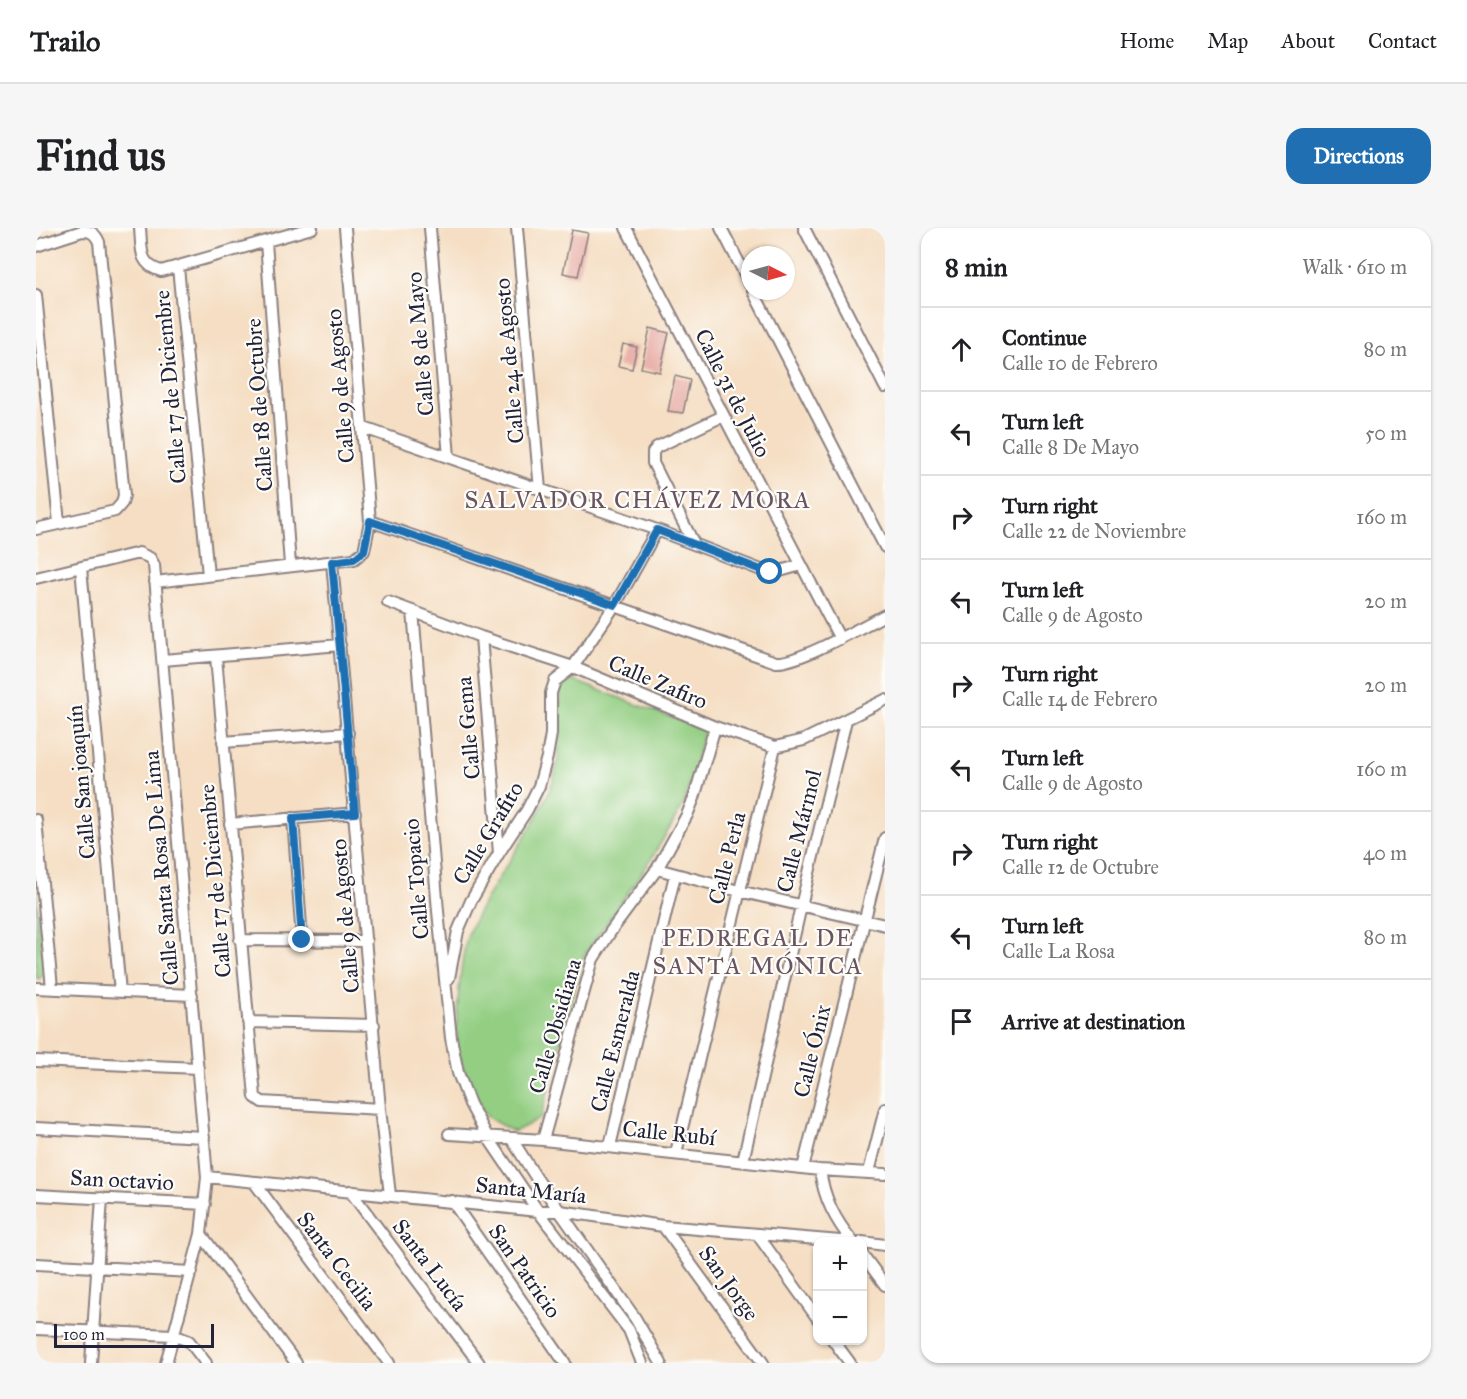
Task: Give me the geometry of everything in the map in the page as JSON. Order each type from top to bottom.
[{"type":"street","points":[[140,228],[144,260],[150,268],[161,271],[312,228]]},
{"type":"street","name":"Calle 9 de Agosto","points":[[345,228],[364,428],[370,521],[368,541],[360,556],[332,562],[380,1110],[390,1195]]},
{"type":"street","name":"Calle 8 de Mayo","points":[[430,228],[449,458]]},
{"type":"street","name":"Calle 24 de Agosto","points":[[517,228],[540,490]]},
{"type":"street","name":"Calle 31 de Julio","points":[[626,228],[840,639]]},
{"type":"street","points":[[721,228],[741,267]]},
{"type":"street","points":[[804,228],[885,387]]},
{"type":"street","points":[[36,246],[82,231],[90,231],[96,235],[99,242],[124,495],[122,503],[115,511],[36,529]]},
{"type":"street","name":"Calle 18 de Octubre","points":[[266,242],[290,565]]},
{"type":"street","name":"Calle 17 de Diciembre","points":[[178,267],[208,575]]},
{"type":"street","points":[[36,295],[59,523]]},
{"type":"street","points":[[758,300],[885,547]]},
{"type":"street","points":[[693,544],[652,463],[653,452],[657,447],[723,416]]},
{"type":"street","points":[[364,428],[657,530],[761,570],[780,571],[801,565]]},
{"type":"street","points":[[370,521],[776,662],[788,662],[840,639],[885,615]]},
{"type":"street","points":[[573,667],[615,605],[657,530]]},
{"type":"street","name":"Calle Santa Rosa De Lima","points":[[81,568],[139,553],[150,558],[154,565],[207,1177],[201,1234],[166,1363]]},
{"type":"street","points":[[155,582],[332,562]]},
{"type":"street","points":[[36,578],[81,568]]},
{"type":"street","name":"Calle San joaquín","points":[[81,568],[120,992]]},
{"type":"street","name":"Calle Zafiro","points":[[388,602],[481,637],[573,667],[715,727],[775,747]]},
{"type":"street","name":"Calle Topacio","points":[[413,611],[438,911],[451,1038],[458,1073],[470,1104],[487,1136],[538,1211],[629,1330],[642,1363]]},
{"type":"street","name":"Calle Gema","points":[[481,637],[499,853]]},
{"type":"street","points":[[163,660],[340,645]]},
{"type":"street","name":"Calle 17 de Diciembre","points":[[216,657],[254,1092],[257,1100],[380,1110]]},
{"type":"street","name":"Calle Grafito","points":[[447,990],[458,931],[471,901],[527,810],[539,786],[549,746],[553,686],[559,676],[573,667]]},
{"type":"street","points":[[775,747],[804,741],[885,700]]},
{"type":"street","name":"Calle Mármol","points":[[743,1161],[846,720]]},
{"type":"street","name":"Calle Obsidiana","points":[[543,1140],[593,959],[611,930],[657,869],[694,798],[715,727]]},
{"type":"street","points":[[223,742],[348,733]]},
{"type":"street","name":"Calle Perla","points":[[676,1153],[775,747]]},
{"type":"street","points":[[230,824],[355,813]]},
{"type":"street","points":[[293,818],[302,940]]},
{"type":"street","points":[[36,820],[52,988]]},
{"type":"street","name":"Calle Ónix","points":[[803,1168],[885,838]]},
{"type":"street","points":[[657,869],[739,891],[885,925]]},
{"type":"street","name":"Calle Esmeralda","points":[[610,1146],[675,875]]},
{"type":"street","points":[[240,940],[366,941]]},
{"type":"street","points":[[36,988],[192,995]]},
{"type":"street","points":[[248,1022],[374,1025]]},
{"type":"street","points":[[36,1061],[198,1068]]},
{"type":"street","points":[[869,1172],[885,1109]]},
{"type":"street","points":[[36,1128],[204,1137]]},
{"type":"street","name":"Calle Rubí","points":[[449,1134],[610,1146],[820,1170],[885,1174]]},
{"type":"street","points":[[511,1138],[635,1318],[662,1363]]},
{"type":"street","points":[[820,1170],[822,1189],[829,1207],[848,1237]]},
{"type":"street","name":"Santa María","points":[[207,1177],[538,1211],[560,1211],[663,1226],[813,1239]]},
{"type":"street","name":"Santa Cecilia","points":[[254,1182],[389,1363]]},
{"type":"street","name":"Santa Lucía","points":[[350,1191],[479,1363]]},
{"type":"street","name":"San octavio","points":[[36,1195],[205,1204]]},
{"type":"street","points":[[91,1363],[102,1198]]},
{"type":"street","name":"San Patricio","points":[[452,1201],[565,1363]]},
{"type":"street","name":"San Jorge","points":[[663,1226],[763,1363]]},
{"type":"street","points":[[201,1234],[296,1363]]},
{"type":"street","points":[[756,1234],[813,1312]]},
{"type":"street","points":[[867,1243],[885,1245]]},
{"type":"street","points":[[867,1261],[885,1285]]},
{"type":"street","points":[[36,1264],[192,1272]]},
{"type":"street","points":[[36,1329],[173,1335],[189,1341],[206,1363]]},
{"type":"street","points":[[836,1345],[850,1363]]},
{"type":"green space","points":[[572,680],[705,730],[684,804],[650,861],[583,957],[541,1118],[514,1132],[490,1118],[482,1110],[462,1065],[457,1038],[461,968],[471,927],[534,821],[552,784],[559,750],[560,689]]},
{"type":"green space","points":[[36,890],[44,974],[39,979],[36,978]]},
{"type":"building","points":[[572,230],[588,233],[578,276],[563,273]]},
{"type":"building","points":[[650,328],[669,333],[660,372],[641,368]]},
{"type":"building","points":[[623,344],[637,347],[632,369],[618,366]]},
{"type":"building","points":[[675,376],[690,380],[683,413],[668,411]]},
{"type":"district","name":"SALVADOR CHÁVEZ MORA","points":[[638,500]]},
{"type":"district","name":"PEDREGAL DE SANTA MÓNICA","points":[[758,952]]},
{"type":"route","points":[[302,940],[293,818],[355,813],[332,562],[360,556],[368,541],[370,521],[615,605],[657,530],[770,572]]}]
